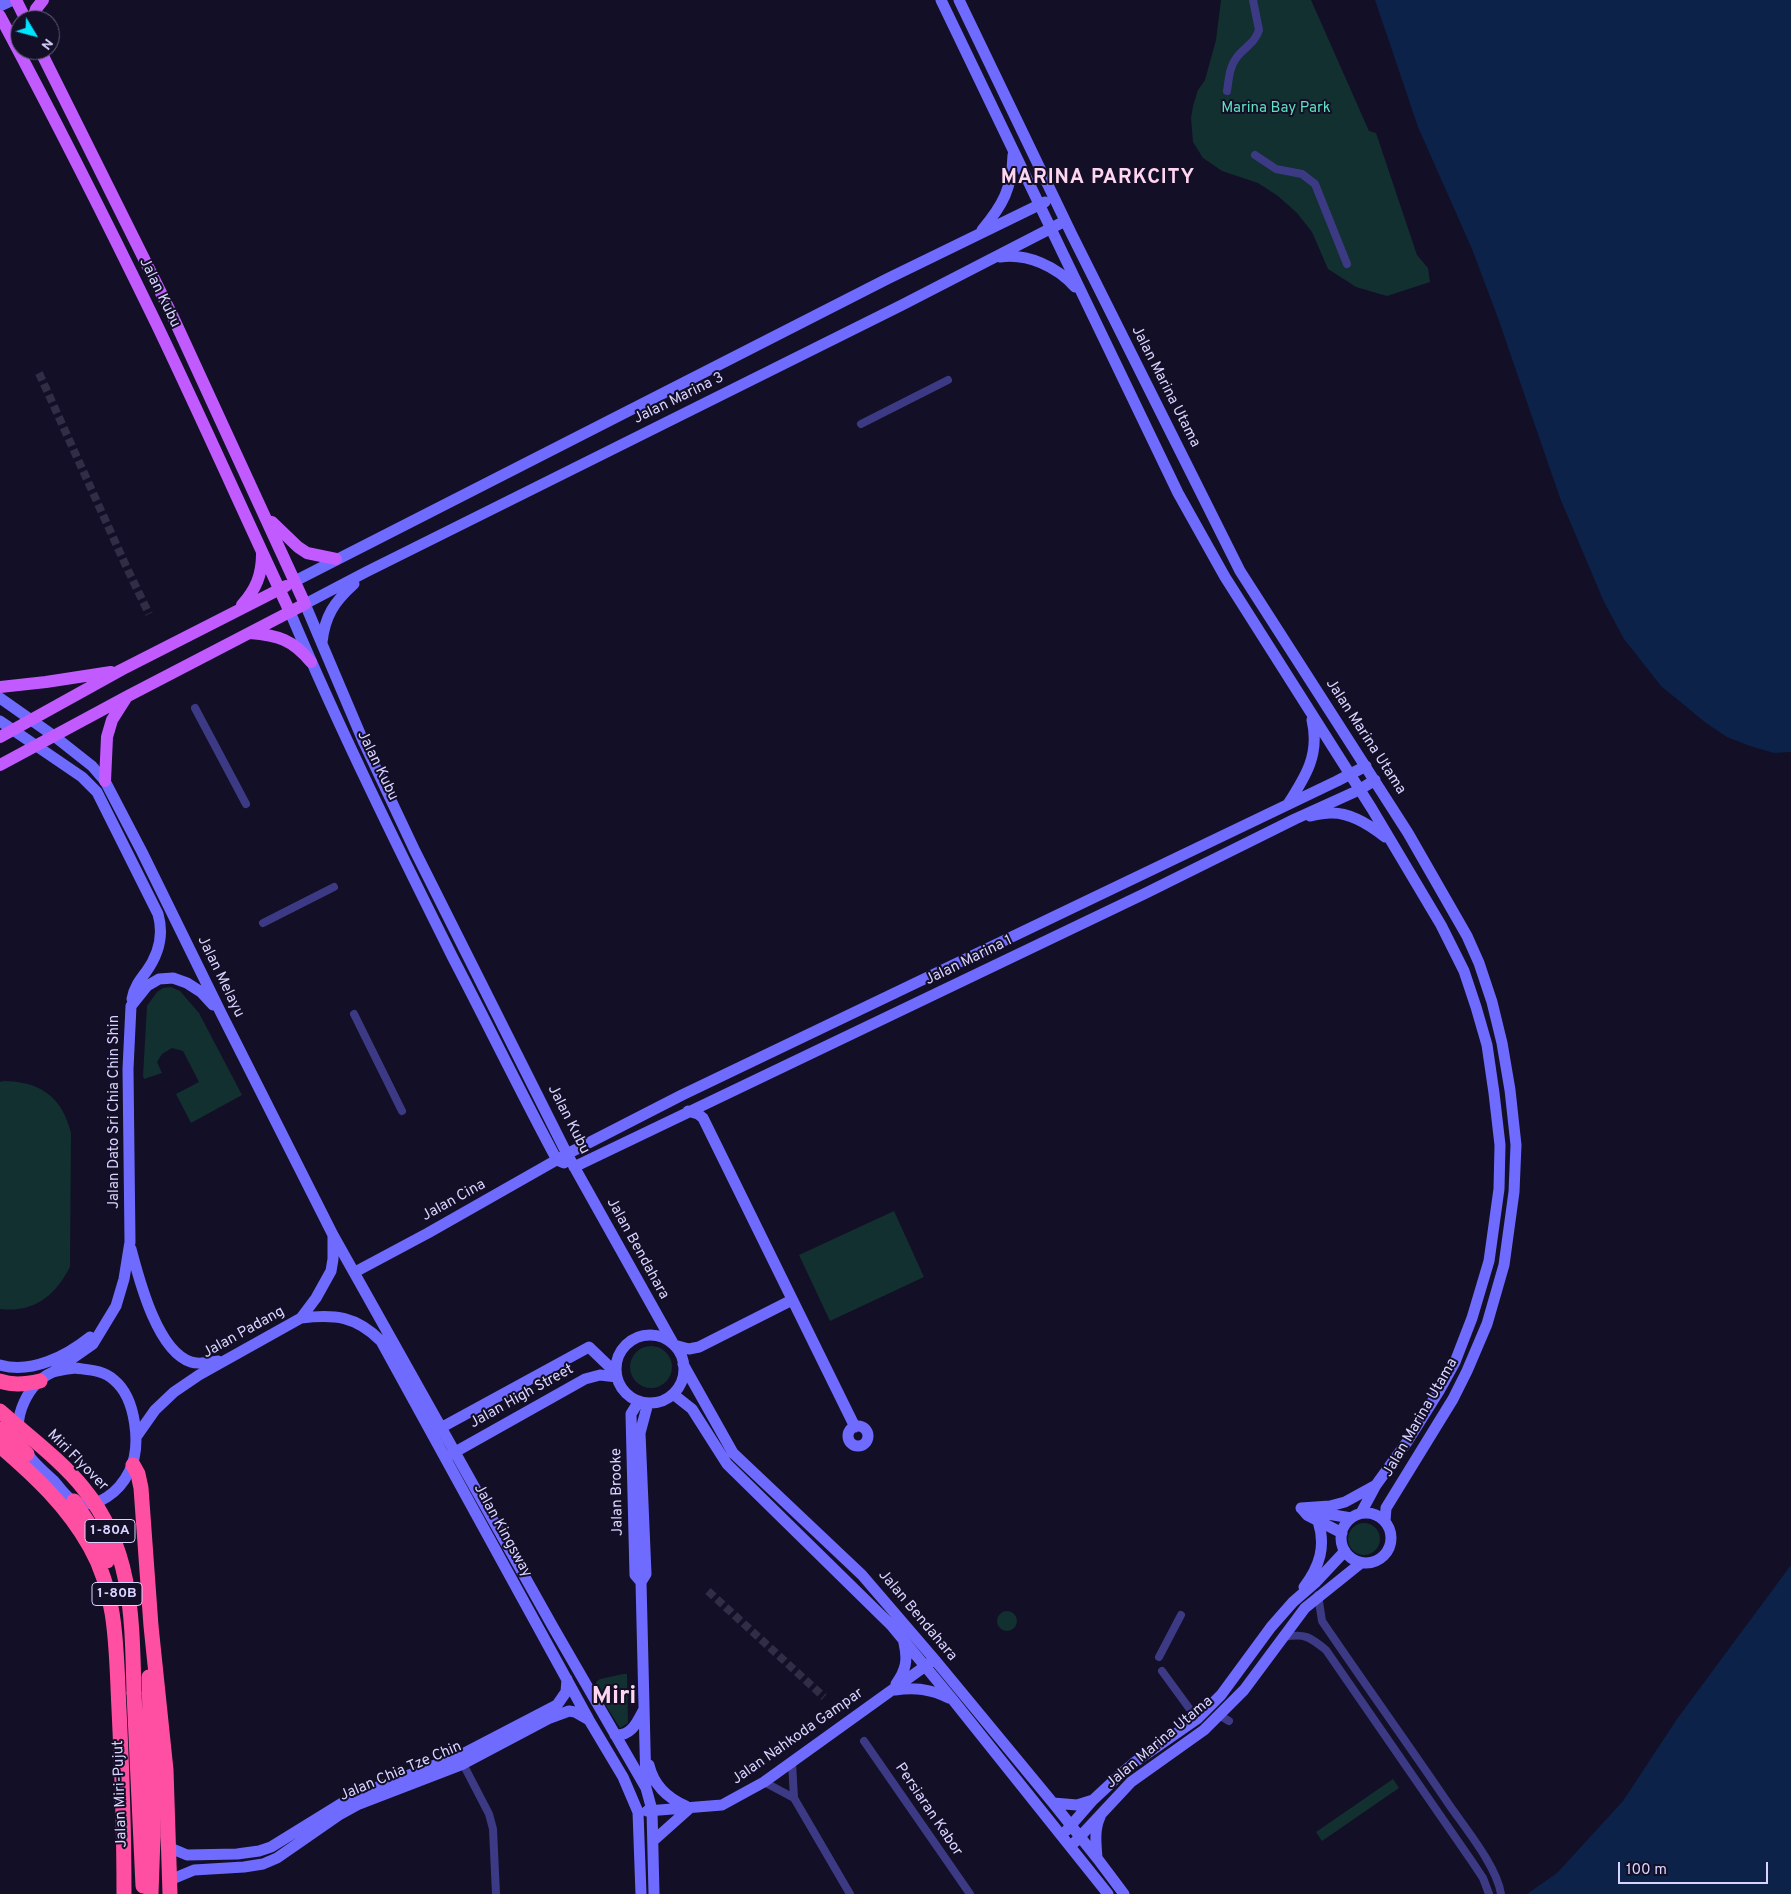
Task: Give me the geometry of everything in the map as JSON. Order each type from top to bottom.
[{"type":"highway","points":[[0,1381],[7,1384],[21,1384],[46,1377]]},
{"type":"highway","name":"Miri Flyover","points":[[0,1411],[83,1487],[98,1507],[108,1525],[127,1582],[131,1609],[134,1692]]},
{"type":"highway","points":[[0,1429],[27,1454]]},
{"type":"highway","name":"1-80B","points":[[0,1446],[20,1463],[67,1512],[91,1547],[107,1589],[112,1614],[118,1696]]},
{"type":"highway","points":[[133,1465],[138,1474],[141,1488],[151,1626],[166,1770],[170,1887]]},
{"type":"highway","name":"1-80B","points":[[74,1501],[99,1539],[119,1601],[121,1633],[118,1696]]},
{"type":"highway","points":[[150,1894],[153,1837],[148,1684],[151,1626]]},
{"type":"highway","name":"Jalan Miri-Pujut","points":[[134,1692],[143,1894]]},
{"type":"highway","name":"Jalan Miri-Pujut","points":[[118,1696],[122,1766],[124,1894]]},
{"type":"main road","points":[[0,6],[14,0]]},
{"type":"main road","name":"Jalan Marina Utama","points":[[941,0],[1178,493],[1225,577],[1360,790],[1451,945],[1464,971],[1487,1045],[1500,1145],[1499,1189],[1488,1261],[1472,1318],[1455,1362],[1407,1442],[1356,1516]]},
{"type":"main road","name":"Jalan Marina Utama","points":[[959,0],[1053,197],[1240,571],[1324,704],[1375,780],[1456,915],[1480,963],[1492,1002],[1502,1042],[1516,1145],[1511,1223],[1504,1265],[1487,1324],[1453,1399],[1386,1508],[1385,1521]]},
{"type":"main road","name":"Jalan Kubu","points":[[0,16],[72,153],[156,323],[290,612],[351,752],[407,866],[562,1157],[574,1167]]},
{"type":"main road","name":"Jalan Kubu","points":[[45,60],[173,317],[306,604],[364,744],[562,1157]]},
{"type":"main road","points":[[979,233],[998,210],[1006,195],[1013,169],[1014,153]]},
{"type":"main road","name":"Jalan Marina 3","points":[[295,581],[1053,197]]},
{"type":"main road","name":"Jalan Marina 3","points":[[306,604],[366,572],[1065,221]]},
{"type":"main road","points":[[992,259],[1011,256],[1041,262],[1066,278],[1087,302]]},
{"type":"main road","points":[[265,515],[298,547],[307,553],[336,560]]},
{"type":"main road","points":[[237,611],[252,594],[259,580],[262,552]]},
{"type":"main road","points":[[322,644],[324,625],[329,614],[344,592],[366,572]]},
{"type":"main road","points":[[6,733],[121,670],[295,581]]},
{"type":"main road","points":[[0,765],[306,604]]},
{"type":"main road","points":[[250,633],[263,634],[287,641],[300,648],[311,662]]},
{"type":"main road","points":[[0,686],[46,682],[121,670]]},
{"type":"main road","points":[[105,781],[107,737],[112,720],[128,696]]},
{"type":"main road","name":"Jalan Melayu","points":[[0,698],[54,736],[92,766],[105,781],[333,1235],[355,1272]]},
{"type":"main road","points":[[1288,804],[1306,776],[1312,761],[1315,732],[1310,713]]},
{"type":"main road","points":[[0,721],[6,733],[36,746],[82,777],[97,792],[158,914],[162,927],[161,941],[152,962],[138,981],[133,993],[131,1006]]},
{"type":"main road","name":"Jalan Marina 1","points":[[562,1157],[682,1095],[1366,766]]},
{"type":"main road","name":"Jalan Marina 1","points":[[574,1167],[1137,897],[1295,819],[1360,790],[1375,780]]},
{"type":"main road","points":[[1295,819],[1331,813],[1347,816],[1374,828],[1392,843]]},
{"type":"main road","name":"Jalan Dato Sri Chia Chin Shin","points":[[46,1377],[93,1344],[116,1306],[124,1279],[130,1242],[128,1069],[131,1006],[147,986],[159,979],[173,978],[187,983],[200,992],[221,1013]]},
{"type":"main road","points":[[688,1111],[698,1114],[703,1118],[855,1428]]},
{"type":"main road","name":"Jalan Cina","points":[[355,1272],[428,1234],[562,1157]]},
{"type":"main road","name":"Jalan Bendahara","points":[[574,1167],[674,1345]]},
{"type":"main road","name":"Jalan Padang","points":[[136,1437],[155,1410],[174,1392],[224,1361],[301,1318],[316,1298],[330,1271],[333,1259],[333,1235]]},
{"type":"main road","name":"Jalan Dato Sri Chia Chin Shin","points":[[130,1242],[150,1312],[173,1348],[180,1356],[191,1362],[224,1361]]},
{"type":"main road","name":"Jalan Kingsway","points":[[355,1272],[442,1428],[450,1455],[589,1720],[623,1777],[638,1812]]},
{"type":"main road","points":[[674,1345],[689,1349],[699,1347],[792,1300]]},
{"type":"main road","points":[[0,1365],[12,1368],[46,1362],[80,1345],[110,1317]]},
{"type":"main road","name":"Jalan Kingsway","points":[[301,1318],[341,1317],[362,1324],[381,1341],[431,1433],[450,1455],[646,1788]]},
{"type":"main road","points":[[649,1335],[664,1338],[674,1345],[681,1355],[683,1374],[680,1385],[673,1394],[665,1399],[644,1402],[625,1392],[617,1375],[618,1360],[621,1352],[633,1340],[649,1335]]},
{"type":"main road","name":"Jalan High Street","points":[[431,1433],[589,1347],[617,1375]]},
{"type":"main road","name":"Jalan Bendahara","points":[[683,1364],[736,1458],[862,1575],[930,1663],[1053,1803],[1124,1894]]},
{"type":"main road","points":[[75,1368],[99,1371],[114,1379],[125,1391],[131,1404],[136,1437],[133,1465],[126,1478],[109,1496],[91,1503],[74,1501],[27,1454],[21,1442],[18,1429],[20,1414],[31,1389],[46,1377],[75,1368]]},
{"type":"main road","name":"Jalan High Street","points":[[450,1455],[585,1379],[600,1375],[617,1375]]},
{"type":"main road","name":"Jalan Bendahara","points":[[673,1394],[692,1409],[727,1464],[858,1592],[903,1639],[930,1663],[953,1700],[1108,1894]]},
{"type":"main road","name":"Jalan Brooke","points":[[644,1402],[631,1414],[635,1575],[641,1582],[646,1788]]},
{"type":"main road","points":[[1342,1533],[1307,1515],[1301,1508],[1345,1502],[1376,1485]]},
{"type":"main road","points":[[1312,1508],[1322,1513],[1356,1516],[1370,1513],[1385,1521],[1391,1535],[1388,1550],[1377,1561],[1361,1563],[1349,1557],[1342,1545],[1342,1533],[1346,1522],[1356,1516]]},
{"type":"main road","points":[[1293,1602],[1311,1578],[1323,1547],[1318,1521]]},
{"type":"main road","name":"Jalan Marina Utama","points":[[1061,1835],[1071,1827],[1093,1800],[1135,1762],[1197,1719],[1221,1695],[1271,1627],[1293,1602],[1316,1582],[1345,1551]]},
{"type":"main road","name":"Jalan Marina Utama","points":[[1070,1846],[1131,1782],[1224,1718],[1304,1608],[1318,1595],[1361,1563]]},
{"type":"main road","points":[[892,1690],[906,1666],[907,1655],[903,1639]]},
{"type":"main road","name":"Jalan Nahkoda Gampar","points":[[638,1812],[722,1805],[764,1782],[930,1663]]},
{"type":"main road","name":"Jalan Chia Tze Chin","points":[[168,1847],[187,1855],[237,1854],[259,1851],[282,1840],[352,1797],[461,1760],[556,1705],[566,1692],[567,1679]]},
{"type":"main road","points":[[892,1690],[908,1688],[934,1690],[953,1700]]},
{"type":"main road","points":[[615,1735],[622,1735],[632,1730],[644,1709]]},
{"type":"main road","name":"Jalan Chia Tze Chin","points":[[170,1887],[194,1870],[244,1867],[262,1864],[277,1858],[339,1815],[359,1804],[461,1760],[562,1713],[575,1712],[589,1720]]},
{"type":"main road","points":[[646,1750],[650,1768],[659,1789],[672,1801],[690,1808],[652,1841]]},
{"type":"main road","points":[[641,1894],[638,1812],[646,1788]]},
{"type":"main road","points":[[646,1788],[652,1810],[654,1894]]},
{"type":"main road","points":[[1053,1803],[1077,1805],[1093,1800]]},
{"type":"main road","points":[[1097,1858],[1095,1842],[1097,1825],[1103,1811]]},
{"type":"main road","points":[[282,1840],[283,1847],[289,1850]]},
{"type":"street","points":[[1227,91],[1230,70],[1237,57],[1251,45],[1259,30],[1253,0]]},
{"type":"street","points":[[1255,155],[1276,169],[1302,174],[1315,184],[1347,264]]},
{"type":"street","points":[[861,424],[948,380]]},
{"type":"street","points":[[195,708],[246,804]]},
{"type":"street","points":[[263,923],[334,888]]},
{"type":"street","points":[[354,1014],[402,1111]]},
{"type":"street","points":[[1318,1595],[1322,1622],[1473,1839],[1492,1869],[1498,1881],[1501,1894]]},
{"type":"street","points":[[1159,1657],[1181,1615]]},
{"type":"street","points":[[1284,1637],[1299,1634],[1311,1638],[1326,1650],[1473,1863],[1483,1878],[1489,1894]]},
{"type":"street","points":[[1162,1671],[1189,1708]]},
{"type":"street","name":"Persiaran Kabor","points":[[864,1741],[970,1894]]},
{"type":"street","points":[[461,1760],[489,1814],[493,1829],[496,1894]]},
{"type":"street","points":[[792,1762],[794,1798],[850,1894]]},
{"type":"street","points":[[764,1782],[794,1798]]},
{"type":"green space","name":"Marina Bay Park","points":[[1221,0],[1311,0],[1369,131],[1376,133],[1417,255],[1428,268],[1430,282],[1387,296],[1356,287],[1328,269],[1312,232],[1297,213],[1278,196],[1258,183],[1222,171],[1203,158],[1193,142],[1191,118],[1198,90],[1205,80],[1216,40]]},
{"type":"green space","points":[[171,987],[180,991],[199,1013],[242,1095],[191,1123],[176,1094],[199,1082],[183,1051],[172,1048],[162,1054],[157,1062],[162,1073],[144,1079],[143,1076],[147,1006],[157,992],[163,988]]},
{"type":"green space","points":[[0,1082],[28,1084],[47,1093],[62,1109],[71,1133],[70,1267],[58,1286],[42,1300],[33,1305],[12,1310],[0,1309]]},
{"type":"green space","points":[[894,1211],[924,1277],[830,1321],[799,1255]]},
{"type":"green space","points":[[647,1346],[655,1346],[666,1352],[672,1367],[666,1382],[655,1388],[647,1388],[636,1382],[630,1371],[630,1363],[636,1352]]},
{"type":"green space","points":[[1364,1523],[1376,1527],[1380,1539],[1376,1551],[1364,1555],[1352,1551],[1348,1539],[1352,1527]]},
{"type":"green space","points":[[1003,1611],[1011,1611],[1017,1617],[1017,1625],[1011,1631],[1003,1631],[997,1625],[997,1617]]},
{"type":"green space","points":[[627,1674],[628,1723],[620,1728],[598,1693],[596,1682],[600,1679]]},
{"type":"green space","points":[[1393,1779],[1399,1788],[1322,1841],[1316,1832]]},
{"type":"water","points":[[1375,0],[1791,0],[1791,752],[1774,753],[1750,746],[1727,737],[1706,723],[1661,686],[1624,639],[1604,602],[1560,498],[1498,318],[1472,249],[1418,127]]},
{"type":"water","points":[[1791,1565],[1791,1894],[1527,1894],[1557,1873],[1623,1801],[1677,1719]]},
{"type":"tunnel","points":[[39,373],[149,614]]},
{"type":"tunnel","points":[[708,1591],[824,1697]]},
{"type":"district","name":"MARINA PARKCITY","points":[[1098,179]]},
{"type":"district","name":"Miri","points":[[614,1698]]}]
